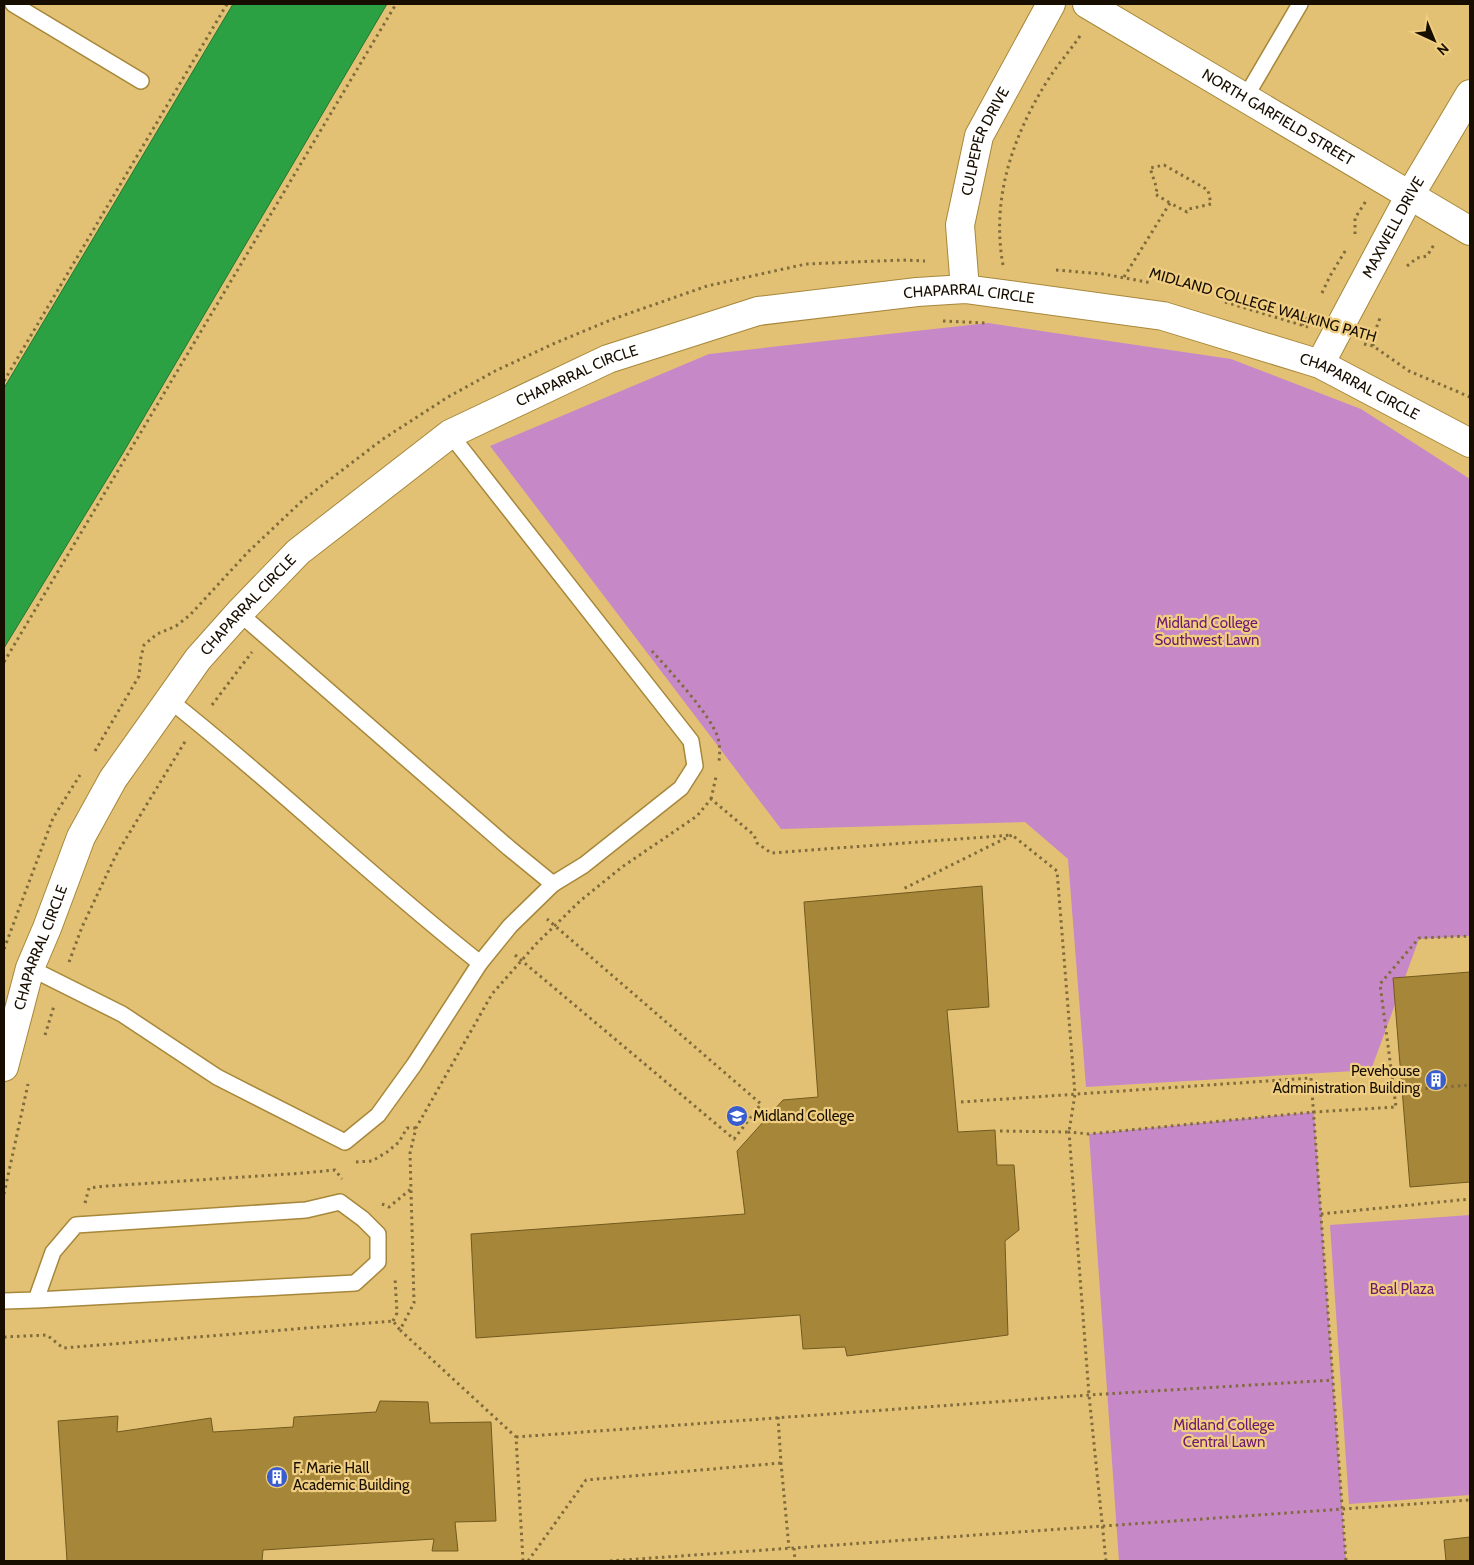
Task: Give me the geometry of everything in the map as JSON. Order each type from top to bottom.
[{"type":"street","name":"CULPEPER DRIVE","points":[[965,289],[960,226],[979,136],[1051,4]]},
{"type":"street","name":"NORTH GARFIELD STREET","points":[[1092,6],[1459,225]]},
{"type":"street","name":"MAXWELL DRIVE","points":[[1320,364],[1410,196],[1470,94]]},
{"type":"street","name":"CHAPARRAL CIRCLE","points":[[4,1067],[30,968],[81,837],[113,779],[198,659],[298,552],[450,434],[608,359],[758,311],[917,292],[965,289],[1163,316],[1320,364],[1470,443]]},
{"type":"lane","points":[[13,4],[141,80]]},
{"type":"lane","points":[[1245,98],[1300,4]]},
{"type":"lane","points":[[30,968],[122,1014],[217,1077],[345,1142],[378,1115],[414,1065],[480,963],[510,926],[553,884],[584,865],[681,788],[695,766],[691,741],[450,434]]},
{"type":"lane","points":[[239,613],[553,884]]},
{"type":"lane","points":[[168,699],[213,734],[480,963]]},
{"type":"lane","points":[[4,1302],[355,1284],[378,1262],[378,1234],[363,1219],[340,1202],[306,1210],[76,1225],[53,1252],[36,1300]]},
{"type":"path","points":[[4,381],[227,4]]},
{"type":"path","points":[[4,662],[396,4]]},
{"type":"path","points":[[1003,266],[999,235],[1003,185],[1020,129],[1046,82],[1068,54],[1092,6]]},
{"type":"path","points":[[1164,164],[1208,190],[1211,204],[1190,209],[1186,212],[1170,204],[1155,194],[1157,190],[1150,168],[1164,164]]},
{"type":"path","points":[[1320,299],[1332,271],[1355,234],[1355,218],[1380,178]]},
{"type":"path","points":[[1124,277],[1170,204]]},
{"type":"path","points":[[1405,268],[1417,258],[1427,256],[1459,225]]},
{"type":"path","points":[[91,758],[139,676],[144,645],[157,634],[176,626],[190,615],[248,552],[310,494],[382,439],[448,397],[497,370],[613,319],[706,286],[806,264],[903,260],[1008,266]]},
{"type":"path","name":"MIDLAND COLLEGE WALKING PATH","points":[[1056,270],[1124,277],[1160,285]]},
{"type":"path","name":"MIDLAND COLLEGE WALKING PATH","points":[[1216,300],[1374,346],[1409,371],[1470,397]]},
{"type":"path","points":[[1302,325],[1317,305]]},
{"type":"path","points":[[1374,346],[1374,334],[1382,312]]},
{"type":"path","points":[[942,321],[988,323]]},
{"type":"path","points":[[43,1041],[82,927],[116,855],[198,723],[264,636]]},
{"type":"path","points":[[4,949],[52,818],[81,773]]},
{"type":"path","points":[[400,1330],[414,1303],[410,1153],[416,1128],[492,994],[553,927],[580,901],[622,867],[697,816],[711,799],[754,835],[757,843],[771,853],[1012,835],[1057,871],[1075,1094],[1069,1132],[1089,1395],[1106,1561]]},
{"type":"path","points":[[904,889],[1012,835]]},
{"type":"path","points":[[496,942],[522,960],[734,1139],[761,1104],[553,927],[533,904]]},
{"type":"path","points":[[1000,1131],[1090,1134],[1314,1112],[1396,1107],[1380,984],[1419,938],[1470,936]]},
{"type":"path","points":[[4,1194],[25,1093],[31,1076]]},
{"type":"path","points":[[961,1102],[1311,1078],[1346,1561]]},
{"type":"path","points":[[1393,1091],[1470,1085]]},
{"type":"path","points":[[352,1162],[372,1161],[399,1142],[407,1128],[416,1128]]},
{"type":"path","points":[[335,1170],[336,1162]]},
{"type":"path","points":[[1321,1214],[1470,1199]]},
{"type":"path","points":[[4,1337],[48,1335],[63,1348],[393,1321],[400,1330],[516,1436],[523,1561]]},
{"type":"path","points":[[516,1436],[1089,1395],[1333,1380]]},
{"type":"path","points":[[778,1417],[781,1463],[791,1548],[795,1561]]},
{"type":"path","points":[[528,1561],[586,1480],[781,1463]]},
{"type":"path","points":[[610,1561],[1470,1500]]},
{"type":"green space","name":"Midland College Southwest Lawn","points":[[988,323],[1231,359],[1361,409],[1470,479],[1470,936],[1419,939],[1371,1070],[1086,1087],[1068,859],[1025,822],[781,829],[490,446],[709,354]]},
{"type":"green space","name":"Midland College Central Lawn","points":[[1314,1112],[1346,1561],[1119,1561],[1089,1134]]},
{"type":"green space","name":"Beal Plaza","points":[[1470,1215],[1470,1495],[1349,1504],[1330,1225]]},
{"type":"shaded area","points":[[233,4],[387,4],[123,453],[4,648],[4,388]]},
{"type":"building","points":[[982,886],[989,1007],[947,1010],[958,1132],[995,1130],[997,1165],[1014,1165],[1019,1230],[1005,1241],[1008,1335],[847,1356],[845,1347],[803,1349],[800,1315],[476,1338],[471,1234],[745,1214],[737,1151],[783,1100],[818,1097],[804,902]]},
{"type":"building","name":"Pevehouse Administration Building","points":[[1470,972],[1470,1182],[1410,1187],[1393,978]]},
{"type":"building","name":"F. Marie Hall Academic Building","points":[[380,1401],[428,1402],[430,1423],[491,1422],[496,1521],[455,1522],[458,1551],[432,1551],[434,1539],[263,1550],[262,1561],[67,1561],[58,1421],[118,1416],[117,1432],[211,1418],[213,1432],[293,1427],[294,1417],[376,1412]]},
{"type":"building","points":[[1470,1537],[1470,1561],[1446,1561],[1444,1540]]},
{"type":"place","name":"Pevehouse Administration Building","points":[[1436,1080]]},
{"type":"place","name":"Midland College","points":[[737,1116]]},
{"type":"place","name":"F. Marie Hall Academic Building","points":[[277,1477]]}]
